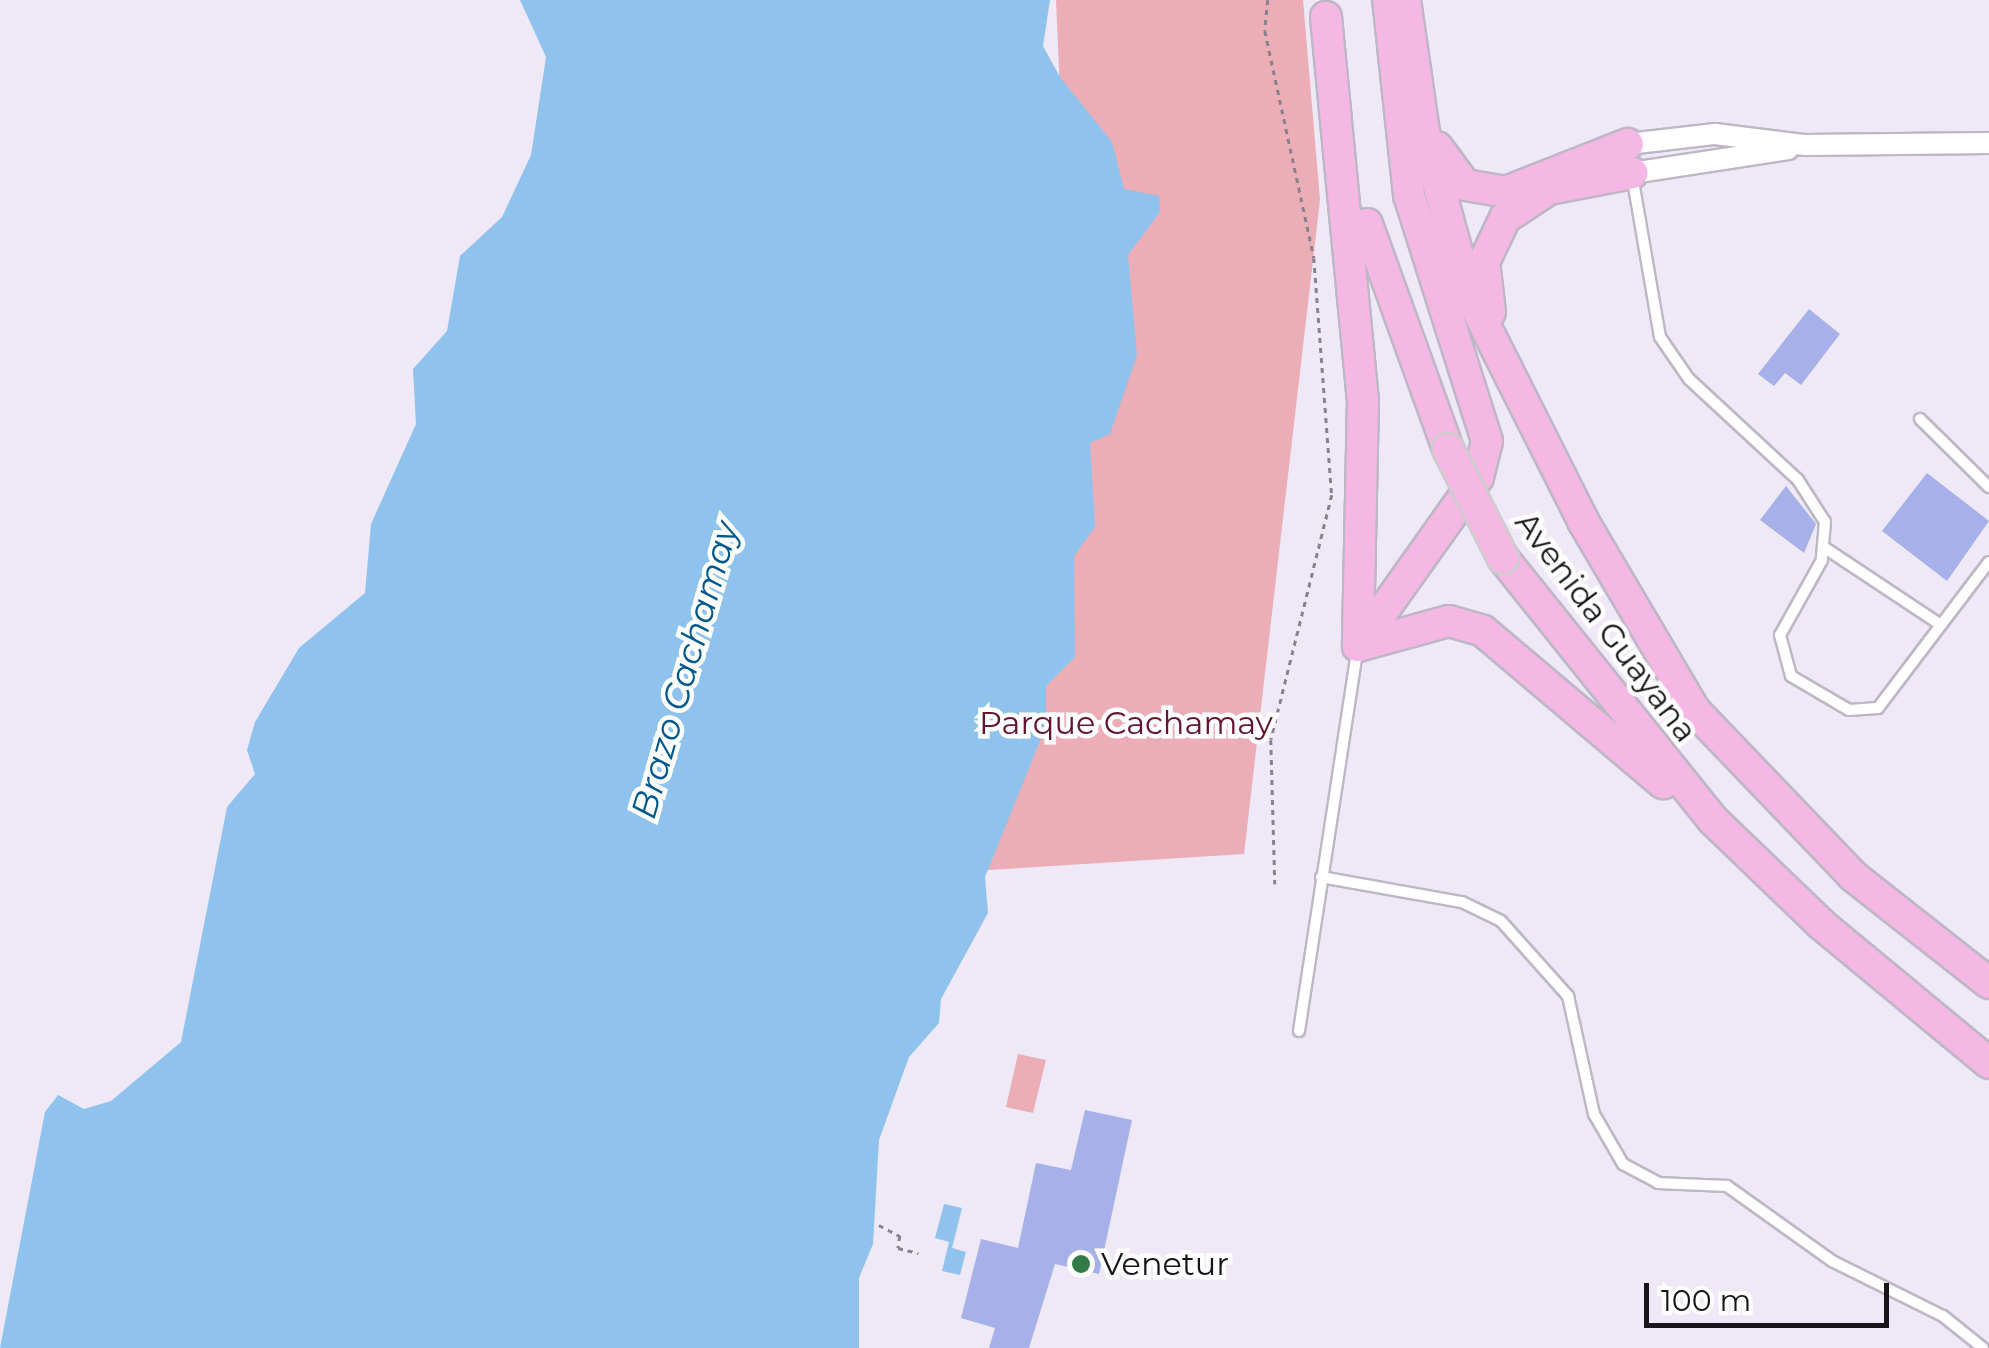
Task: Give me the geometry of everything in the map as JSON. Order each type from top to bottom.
[{"type":"main road","points":[[1358,646],[1478,477],[1487,440],[1409,194],[1388,0]]},
{"type":"main road","name":"Avenida Guayana","points":[[1405,0],[1417,74],[1468,292],[1502,364],[1695,712],[1852,876],[1989,983]]},
{"type":"main road","points":[[1326,9],[1363,400],[1358,646]]},
{"type":"main road","name":"Avenida Guayana","points":[[1326,9],[1375,267],[1448,449],[1503,558],[1713,820],[1821,924],[1989,1063]]},
{"type":"main road","points":[[1417,74],[1437,147],[1464,185],[1506,192],[1630,159]]},
{"type":"main road","points":[[1502,364],[1484,285],[1490,238],[1548,189],[1630,159]]},
{"type":"main road","points":[[1358,646],[1449,620],[1483,631],[1713,820]]},
{"type":"street","points":[[1630,159],[1715,134],[1805,145]]},
{"type":"street","points":[[1630,159],[1805,145],[1989,142]]},
{"type":"lane","points":[[1630,159],[1660,338],[1688,379],[1798,480],[1822,510],[1826,548],[1780,635],[1791,676],[1849,710],[1872,710],[1989,562]]},
{"type":"lane","points":[[1920,419],[1989,488]]},
{"type":"lane","points":[[1826,548],[1941,625]]},
{"type":"lane","points":[[1299,1031],[1358,646]]},
{"type":"lane","points":[[1321,877],[1462,902],[1501,922],[1568,996],[1594,1114],[1623,1164],[1658,1183],[1727,1186],[1841,1267],[1943,1316],[1983,1348]]},
{"type":"path","points":[[1268,0],[1266,31],[1314,258],[1332,495],[1270,740],[1275,884]]},
{"type":"path","points":[[879,1224],[900,1236],[898,1248],[918,1253]]},
{"type":"green space","name":"Parque Cachamay","points":[[1056,0],[1303,0],[1320,200],[1244,854],[957,872],[1072,371]]},
{"type":"green space","points":[[1018,1054],[1046,1060],[1033,1113],[1006,1107]]},
{"type":"water","name":"Brazo Cachamay","points":[[520,0],[1050,0],[1043,46],[1060,77],[1112,142],[1124,189],[1159,196],[1160,212],[1128,255],[1137,355],[1110,434],[1090,443],[1095,527],[1074,556],[1075,657],[1046,686],[1046,726],[985,877],[988,913],[941,999],[939,1023],[909,1057],[879,1140],[873,1244],[859,1278],[859,1348],[0,1348],[45,1112],[58,1095],[84,1109],[111,1101],[181,1042],[227,807],[255,774],[247,750],[255,722],[299,648],[365,593],[371,524],[416,424],[413,369],[447,331],[460,256],[502,217],[531,155],[546,57]]},
{"type":"water","points":[[944,1204],[962,1208],[952,1248],[966,1252],[960,1275],[942,1271],[949,1242],[935,1238]]},
{"type":"building","points":[[1809,309],[1840,334],[1801,385],[1785,373],[1774,386],[1758,374]]},
{"type":"building","points":[[1927,473],[1989,521],[1947,581],[1882,531]]},
{"type":"building","points":[[1786,486],[1816,524],[1804,553],[1760,520]]},
{"type":"building","points":[[1085,1110],[1132,1120],[1099,1274],[1055,1264],[1029,1348],[989,1348],[995,1328],[961,1318],[981,1239],[1018,1248],[1036,1163],[1071,1170]]},
{"type":"place","name":"Venetur","points":[[1081,1264]]}]
